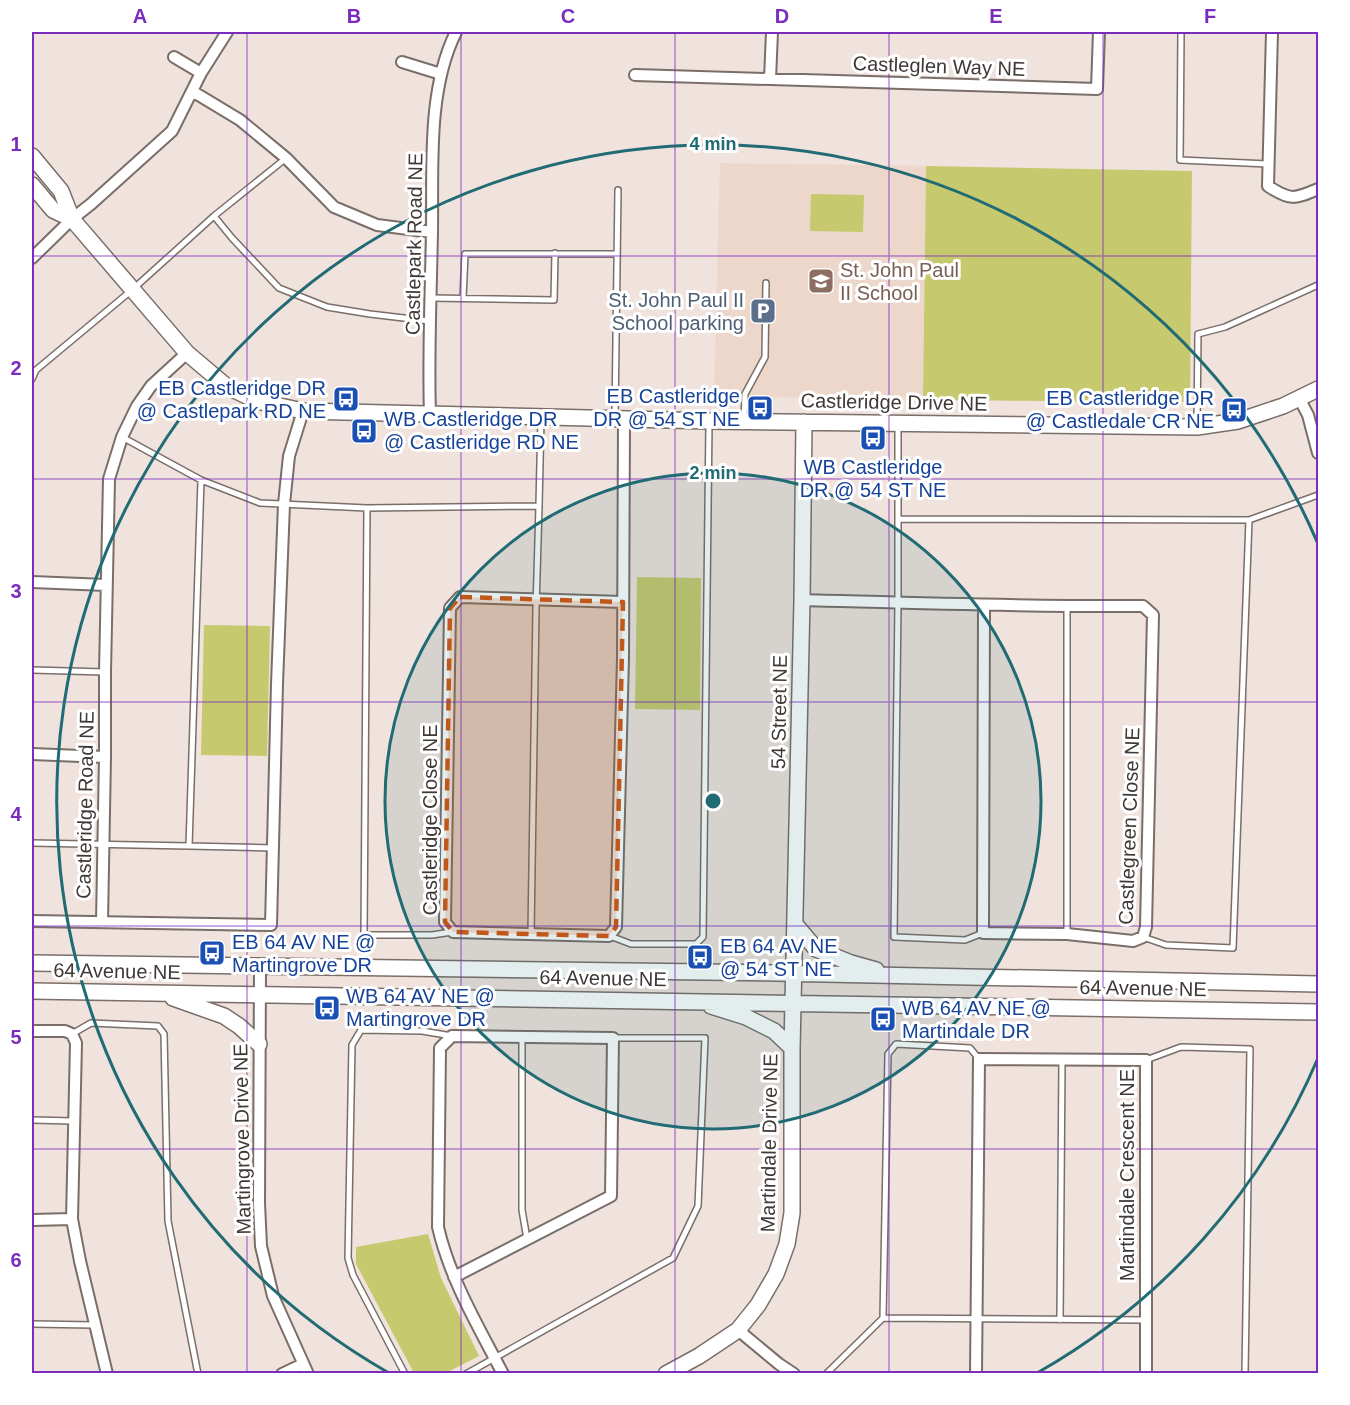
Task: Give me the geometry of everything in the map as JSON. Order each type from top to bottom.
[{"type":"main road","name":"Castleridge Drive NE","points":[[32,156],[61,191],[72,219],[187,353],[226,386],[257,401],[303,411],[541,418],[1197,427],[1238,421],[1283,406],[1318,389]]},
{"type":"main road","name":"Castleridge Drive NE","points":[[32,185],[53,210],[72,219]]},
{"type":"main road","name":"54 Street NE","points":[[794,1003],[804,422]]},
{"type":"main road","points":[[795,924],[816,949],[851,963],[895,976]]},
{"type":"main road","name":"64 Avenue NE","points":[[32,963],[1318,984]]},
{"type":"main road","name":"64 Avenue NE","points":[[32,991],[1318,1012]]},
{"type":"main road","points":[[159,993],[224,1016],[259,1044]]},
{"type":"main road","points":[[691,1000],[746,1017],[774,1031],[792,1048]]},
{"type":"main road","name":"Martindale Drive NE","points":[[666,1374],[699,1356],[738,1330],[758,1305],[776,1274],[787,1244],[792,1213],[794,1003]]},
{"type":"street","points":[[32,258],[72,219],[172,131],[201,73],[227,32]]},
{"type":"street","name":"Castlepark Road NE","points":[[430,415],[433,133],[441,74],[456,32]]},
{"type":"street","points":[[635,75],[770,79],[772,32]]},
{"type":"street","name":"Castleglen Way NE","points":[[770,79],[1097,89],[1099,32]]},
{"type":"street","points":[[1272,32],[1268,186],[1283,196],[1299,197],[1318,189]]},
{"type":"street","points":[[174,57],[201,73]]},
{"type":"street","points":[[402,62],[441,74]]},
{"type":"street","points":[[192,91],[240,120],[286,158],[334,207],[377,225],[432,232]]},
{"type":"street","name":"Castleridge Road NE","points":[[187,353],[151,386],[137,406],[122,437],[109,479],[102,922],[271,925],[284,504],[289,456],[303,411]]},
{"type":"street","points":[[1299,398],[1308,415],[1318,453]]},
{"type":"street","points":[[609,936],[616,927],[623,658],[620,419]]},
{"type":"street","points":[[32,582],[106,585]]},
{"type":"street","name":"Castleridge Close NE","points":[[609,936],[453,932],[445,922],[450,608],[460,597],[623,602]]},
{"type":"street","name":"Castlegreen Close NE","points":[[802,600],[1067,607],[1143,606],[1153,615],[1146,927],[1143,937],[1133,941],[1067,934],[983,933]]},
{"type":"street","points":[[983,933],[984,604]]},
{"type":"street","points":[[32,754],[105,757]]},
{"type":"street","points":[[32,921],[102,922]]},
{"type":"street","name":"Martingrove Drive NE","points":[[260,967],[259,1203],[261,1246],[273,1296],[305,1369]]},
{"type":"street","points":[[32,1031],[65,1031],[72,1034],[76,1043],[72,1219],[107,1374]]},
{"type":"street","points":[[454,1277],[611,1196],[613,1038],[452,1036],[440,1048],[438,1227],[454,1277],[503,1374]]},
{"type":"street","points":[[976,1374],[979,1059]]},
{"type":"street","name":"Martindale Crescent NE","points":[[979,1059],[1146,1060],[1146,1374]]},
{"type":"street","points":[[32,1220],[72,1219]]},
{"type":"street","points":[[738,1330],[778,1364],[794,1374]]},
{"type":"street","points":[[282,1374],[305,1369]]},
{"type":"lane","points":[[1181,32],[1180,160],[1268,164]]},
{"type":"lane","points":[[32,379],[36,370],[132,290],[214,216],[286,158]]},
{"type":"lane","points":[[618,190],[620,419]]},
{"type":"lane","points":[[214,216],[279,288],[327,307],[431,321]]},
{"type":"lane","points":[[431,298],[554,300],[555,253]]},
{"type":"lane","points":[[463,298],[465,254],[617,254]]},
{"type":"lane","points":[[744,421],[745,394],[765,357],[766,283]]},
{"type":"lane","points":[[1197,427],[1198,334],[1225,327],[1318,285]]},
{"type":"lane","points":[[531,933],[541,418]]},
{"type":"lane","points":[[609,936],[631,944],[696,944],[703,937],[709,421]]},
{"type":"lane","points":[[898,423],[894,937],[965,940],[983,933]]},
{"type":"lane","points":[[122,437],[201,480],[260,503],[368,508],[539,506]]},
{"type":"lane","points":[[189,846],[201,480]]},
{"type":"lane","points":[[898,519],[1249,520],[1318,495]]},
{"type":"lane","points":[[368,508],[364,935],[432,935],[453,932]]},
{"type":"lane","points":[[1143,937],[1166,945],[1233,948],[1249,520]]},
{"type":"lane","points":[[1067,607],[1067,934]]},
{"type":"lane","points":[[32,670],[105,672]]},
{"type":"lane","points":[[32,843],[273,848]]},
{"type":"lane","points":[[72,1034],[91,1023],[158,1026],[164,1034],[168,1221],[198,1374]]},
{"type":"lane","points":[[405,1374],[353,1275],[348,1258],[352,1045],[361,1030],[422,1031],[452,1036]]},
{"type":"lane","points":[[522,1036],[522,1210],[527,1239]]},
{"type":"lane","points":[[466,1374],[673,1258],[698,1206],[705,1038],[613,1038]]},
{"type":"lane","points":[[826,1374],[883,1318],[888,1054],[896,1044],[959,1047],[970,1048],[979,1059]]},
{"type":"lane","points":[[1146,1060],[1181,1047],[1250,1049],[1245,1374]]},
{"type":"lane","points":[[1060,1320],[1062,1059]]},
{"type":"lane","points":[[32,1120],[75,1120]]},
{"type":"lane","points":[[883,1318],[1146,1320]]},
{"type":"lane","points":[[32,1324],[96,1325]]},
{"type":"highlighted area","points":[[460,597],[623,602],[616,927],[609,936],[453,932],[445,922],[450,608]]},
{"type":"shaded area","name":"St. John Paul II School","points":[[720,163],[926,166],[923,400],[714,396]]},
{"type":"shaded area","points":[[926,166],[1192,171],[1190,402],[923,400]]},
{"type":"shaded area","points":[[811,194],[864,195],[863,232],[810,231]]},
{"type":"shaded area","points":[[637,577],[701,578],[700,710],[635,709]]},
{"type":"shaded area","points":[[204,625],[270,626],[267,756],[201,755]]},
{"type":"shaded area","points":[[428,1234],[441,1278],[479,1356],[446,1373],[414,1373],[356,1264],[356,1247]]},
{"type":"place","name":"St. John Paul II School","points":[[821,281]]},
{"type":"place","name":"St. John Paul II School parking","points":[[763,311]]},
{"type":"place","name":"EB Castleridge DR @ Castlepark RD NE","points":[[346,399]]},
{"type":"place","name":"EB Castleridge DR @ 54 ST NE","points":[[760,408]]},
{"type":"place","name":"EB Castleridge DR @ Castledale CR NE","points":[[1234,410]]},
{"type":"place","name":"WB Castleridge DR @ Castleridge RD NE","points":[[364,431]]},
{"type":"place","name":"WB Castleridge DR @ 54 ST NE","points":[[873,438]]},
{"type":"place","name":"EB 64 AV NE @ Martingrove DR","points":[[212,953]]},
{"type":"place","name":"EB 64 AV NE @ 54 ST NE","points":[[700,957]]},
{"type":"place","name":"WB 64 AV NE @ Martingrove DR","points":[[327,1008]]},
{"type":"place","name":"WB 64 AV NE @ Martindale DR","points":[[883,1019]]}]
